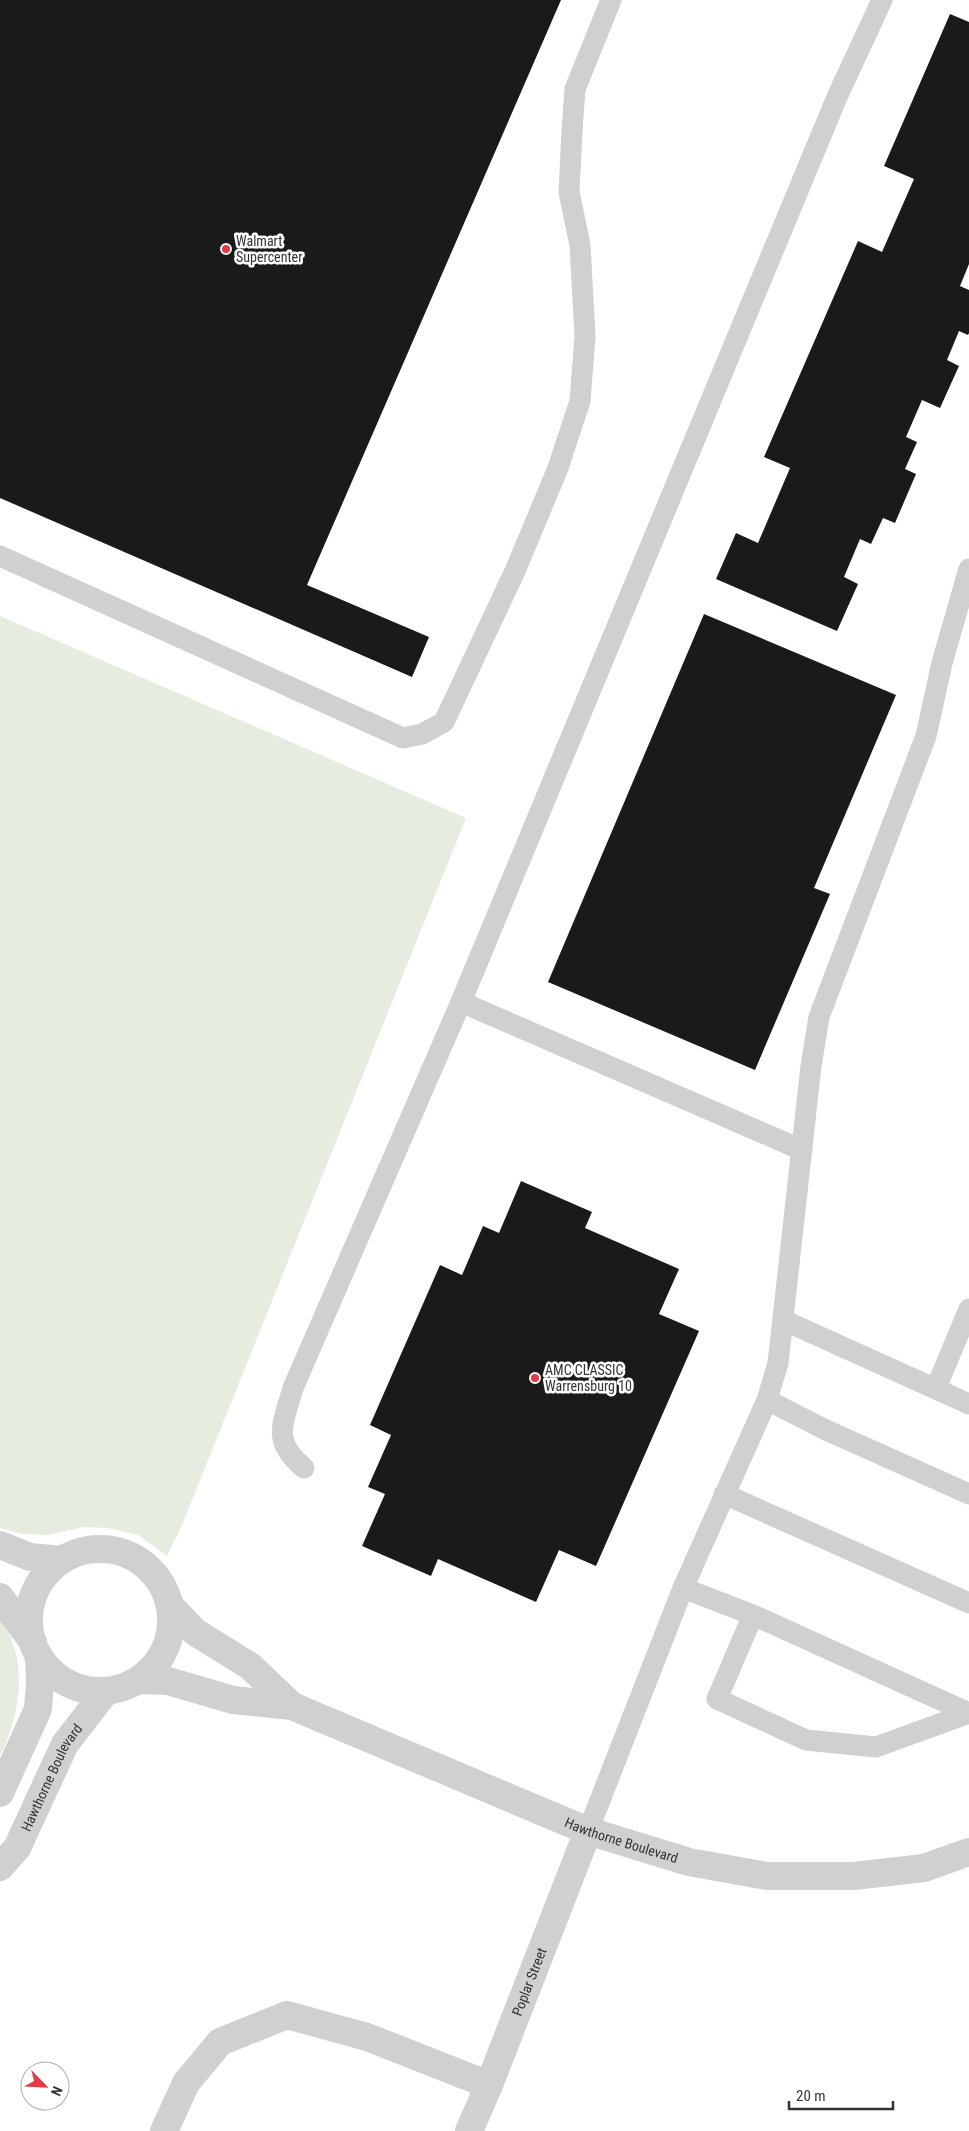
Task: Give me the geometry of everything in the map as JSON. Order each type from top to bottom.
[{"type":"street","points":[[0,1545],[30,1557],[62,1560]]},
{"type":"street","points":[[0,1597],[36,1650],[52,1672],[68,1683],[87,1690],[106,1691],[123,1687],[139,1680],[154,1666],[166,1648],[171,1628],[170,1607],[163,1585],[148,1567],[129,1554],[106,1549],[83,1551],[62,1560],[44,1576],[33,1597],[29,1620],[36,1650],[40,1683],[38,1709],[0,1793]]},
{"type":"street","name":"Hawthorne Boulevard","points":[[170,1607],[195,1632],[250,1666],[292,1706]]},
{"type":"street","name":"Hawthorne Boulevard","points":[[139,1680],[168,1681],[233,1700],[292,1706],[588,1831],[689,1862],[767,1876],[863,1875],[924,1868],[969,1852]]},
{"type":"street","name":"Hawthorne Boulevard","points":[[0,1867],[17,1848],[65,1744],[106,1691]]},
{"type":"street","name":"Poplar Street","points":[[469,2131],[490,2085],[588,1831]]},
{"type":"street","points":[[164,2131],[186,2083],[220,2042],[287,2014],[367,2037],[490,2085]]},
{"type":"lane","points":[[0,556],[403,738],[422,734],[444,722],[515,572],[558,468],[580,401],[585,336],[580,245],[569,192],[575,89],[611,0]]},
{"type":"lane","points":[[304,1468],[290,1456],[281,1433],[293,1388],[461,1002],[837,97],[882,0]]},
{"type":"lane","points":[[588,1831],[683,1588],[766,1400],[778,1363],[819,1017],[926,736],[942,664],[969,569]]},
{"type":"lane","points":[[461,1002],[802,1150]]},
{"type":"lane","points":[[936,1388],[969,1309]]},
{"type":"lane","points":[[783,1320],[969,1404]]},
{"type":"lane","points":[[766,1400],[826,1430],[969,1494]]},
{"type":"lane","points":[[724,1494],[969,1603]]},
{"type":"lane","points":[[683,1588],[753,1616],[969,1713]]},
{"type":"lane","points":[[753,1616],[717,1699],[806,1740],[876,1747],[969,1713]]},
{"type":"shaded area","points":[[0,616],[466,818],[182,1525],[167,1556],[138,1535],[109,1528],[84,1527],[48,1535],[22,1534],[0,1528]]},
{"type":"shaded area","points":[[0,1620],[9,1635],[15,1652],[19,1687],[13,1723],[0,1756]]},
{"type":"building","name":"Walmart Supercenter","points":[[0,0],[561,0],[307,585],[429,637],[412,677],[0,498]]},
{"type":"building","points":[[950,14],[969,22],[969,264],[960,286],[969,290],[969,333],[968,335],[959,331],[947,360],[959,366],[940,408],[922,400],[906,437],[917,442],[905,469],[916,474],[895,523],[883,518],[871,544],[860,539],[844,577],[858,584],[837,631],[716,579],[736,533],[758,543],[790,468],[764,457],[858,241],[882,252],[914,179],[884,166]]},
{"type":"building","points":[[704,614],[896,695],[814,888],[830,894],[755,1070],[548,982]]},
{"type":"building","name":"AMC CLASSIC Warrensburg 10","points":[[521,1181],[592,1212],[585,1228],[679,1269],[659,1314],[699,1331],[596,1566],[559,1550],[536,1602],[438,1559],[431,1576],[362,1546],[385,1494],[368,1487],[391,1435],[370,1425],[440,1265],[462,1275],[483,1226],[499,1233]]},
{"type":"place","name":"Walmart Supercenter","points":[[226,249]]},
{"type":"place","name":"AMC CLASSIC Warrensburg 10","points":[[535,1378]]}]
